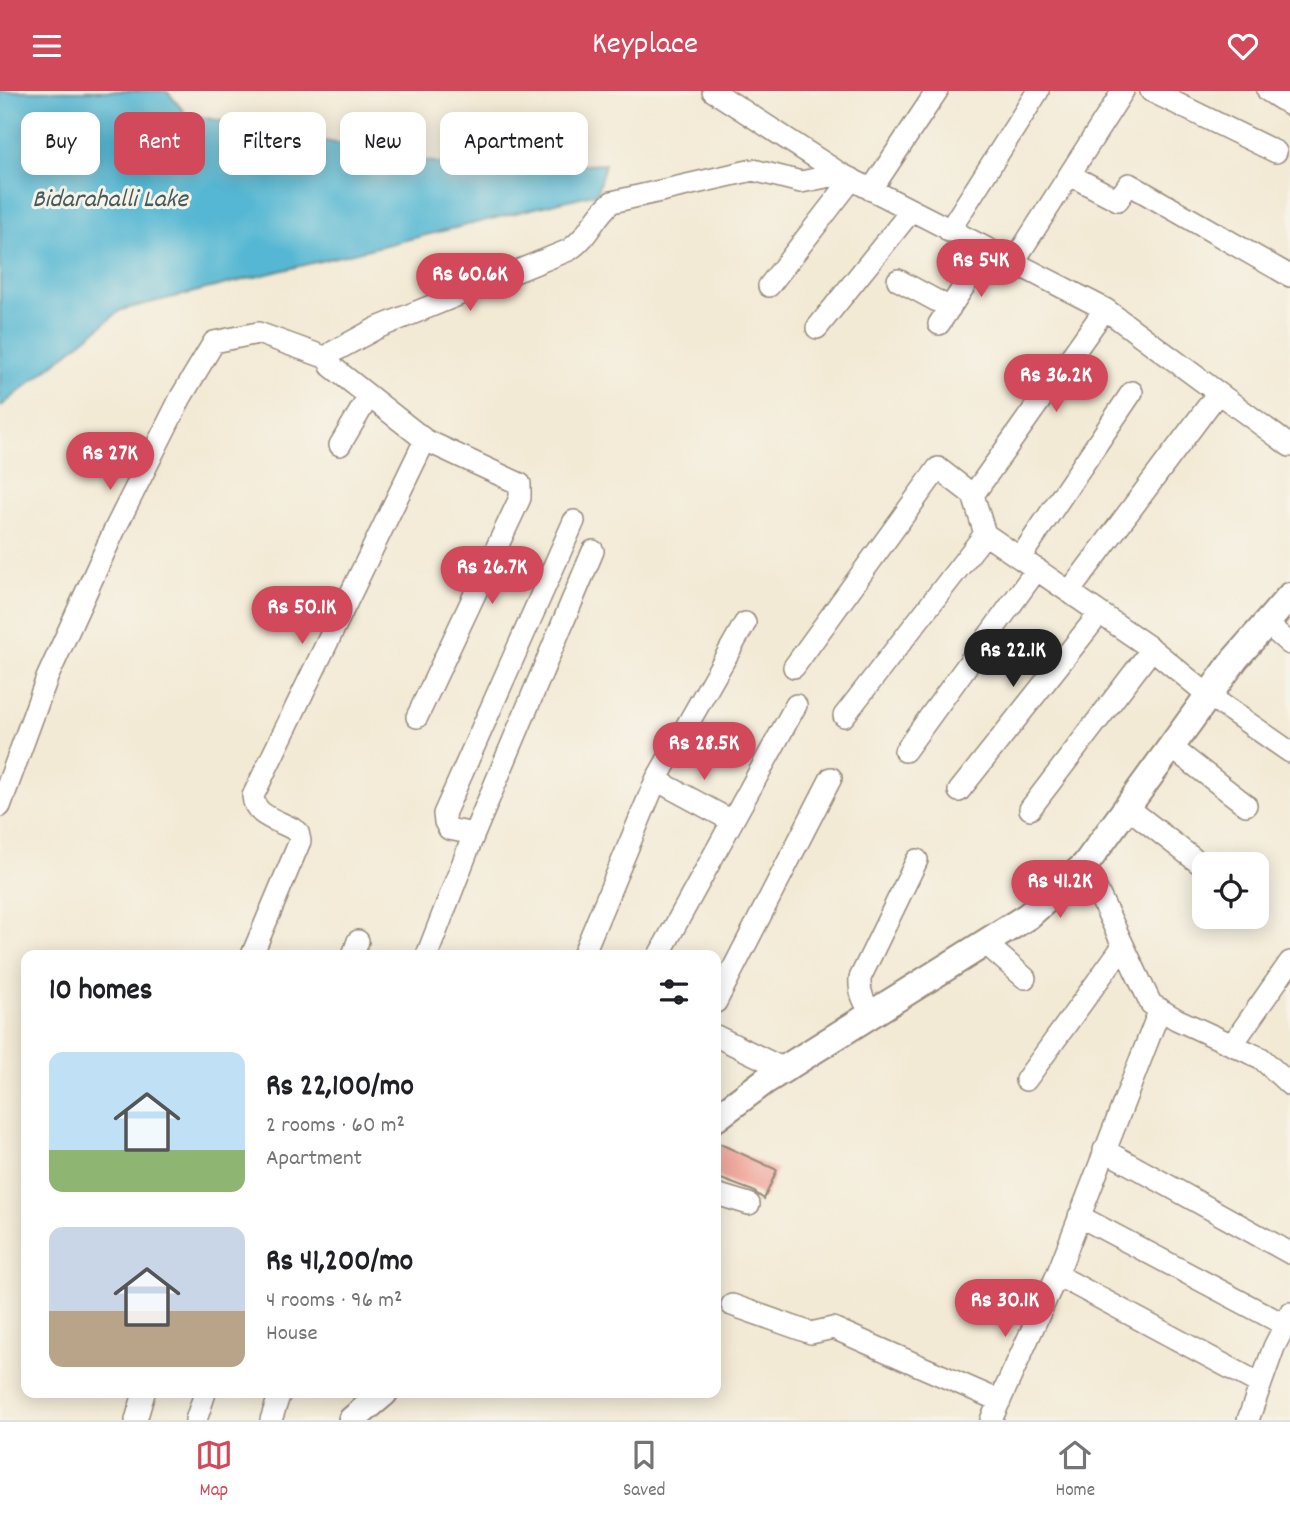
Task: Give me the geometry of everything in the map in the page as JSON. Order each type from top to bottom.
[{"type":"main road","points":[[721,1114],[784,1069],[1028,916],[1085,865],[1235,659],[1290,596]]},
{"type":"main road","points":[[352,1420],[378,1398]]},
{"type":"street","points":[[713,91],[846,177],[1105,309],[1290,446]]},
{"type":"street","points":[[871,190],[937,91]]},
{"type":"street","points":[[949,231],[1038,91]]},
{"type":"street","points":[[1013,263],[1123,91]]},
{"type":"street","points":[[1268,91],[1290,105]]},
{"type":"street","points":[[1161,93],[1276,152]]},
{"type":"street","points":[[417,717],[520,498],[520,484],[425,440],[331,366],[333,352],[377,328],[569,250],[587,235],[598,216],[612,202],[753,170],[801,182],[846,177]]},
{"type":"street","points":[[1070,175],[1118,200],[1129,184],[1290,276]]},
{"type":"street","points":[[769,286],[846,177]]},
{"type":"street","points":[[817,328],[911,211]]},
{"type":"street","points":[[898,280],[944,316],[988,250]]},
{"type":"street","points":[[973,495],[1105,309]]},
{"type":"street","points":[[0,806],[47,678],[114,531],[181,397],[214,342],[258,333],[330,359]]},
{"type":"street","points":[[905,751],[1028,564],[1132,392]]},
{"type":"street","points":[[1069,592],[1218,393]]},
{"type":"street","points":[[340,445],[369,396]]},
{"type":"street","points":[[254,950],[300,841],[298,832],[291,826],[258,812],[253,804],[253,796],[425,440]]},
{"type":"street","points":[[794,667],[938,468],[973,495],[985,534],[1152,649],[1208,695],[1290,751]]},
{"type":"street","points":[[474,834],[449,829],[444,822],[444,814],[574,521]]},
{"type":"street","points":[[844,716],[985,534]]},
{"type":"street","points":[[429,950],[474,834],[593,551]]},
{"type":"street","points":[[958,791],[1100,613]]},
{"type":"street","points":[[585,950],[656,780],[745,623]]},
{"type":"street","points":[[1266,623],[1290,644]]},
{"type":"street","points":[[1030,809],[1152,649]]},
{"type":"street","points":[[662,950],[796,705]]},
{"type":"street","points":[[1171,747],[1246,805]]},
{"type":"street","points":[[721,992],[831,778]]},
{"type":"street","points":[[656,780],[732,821]]},
{"type":"street","points":[[1127,807],[1192,858]]},
{"type":"street","points":[[872,1014],[859,988],[860,978],[917,860]]},
{"type":"street","points":[[1085,865],[1151,1004],[1261,1058],[1290,1085]]},
{"type":"street","points":[[985,943],[1025,978]]},
{"type":"street","points":[[1026,1080],[1124,946]]},
{"type":"street","points":[[1232,1045],[1290,962]]},
{"type":"street","points":[[732,1305],[811,1333],[833,1328],[996,1410],[1057,1275],[1160,1009]]},
{"type":"street","points":[[721,1038],[784,1069]]},
{"type":"street","points":[[1104,1150],[1290,1253]]},
{"type":"street","points":[[721,1196],[749,1204]]},
{"type":"street","points":[[1079,1216],[1287,1319],[1248,1420]]},
{"type":"street","points":[[1057,1275],[1260,1384]]},
{"type":"street","points":[[136,1420],[143,1398]]},
{"type":"street","points":[[196,1420],[203,1398]]},
{"type":"street","points":[[271,1420],[278,1398]]},
{"type":"street","points":[[375,1420],[382,1398]]},
{"type":"water","name":"Bidarahalli Lake","points":[[0,91],[167,91],[184,112],[114,112],[114,175],[205,175],[205,118],[219,120],[219,175],[326,175],[326,141],[340,144],[340,175],[426,175],[426,161],[440,163],[440,175],[588,175],[588,165],[605,164],[597,193],[121,310],[0,407]]},
{"type":"building","points":[[721,1144],[777,1170],[764,1199],[753,1191],[721,1179]]}]
